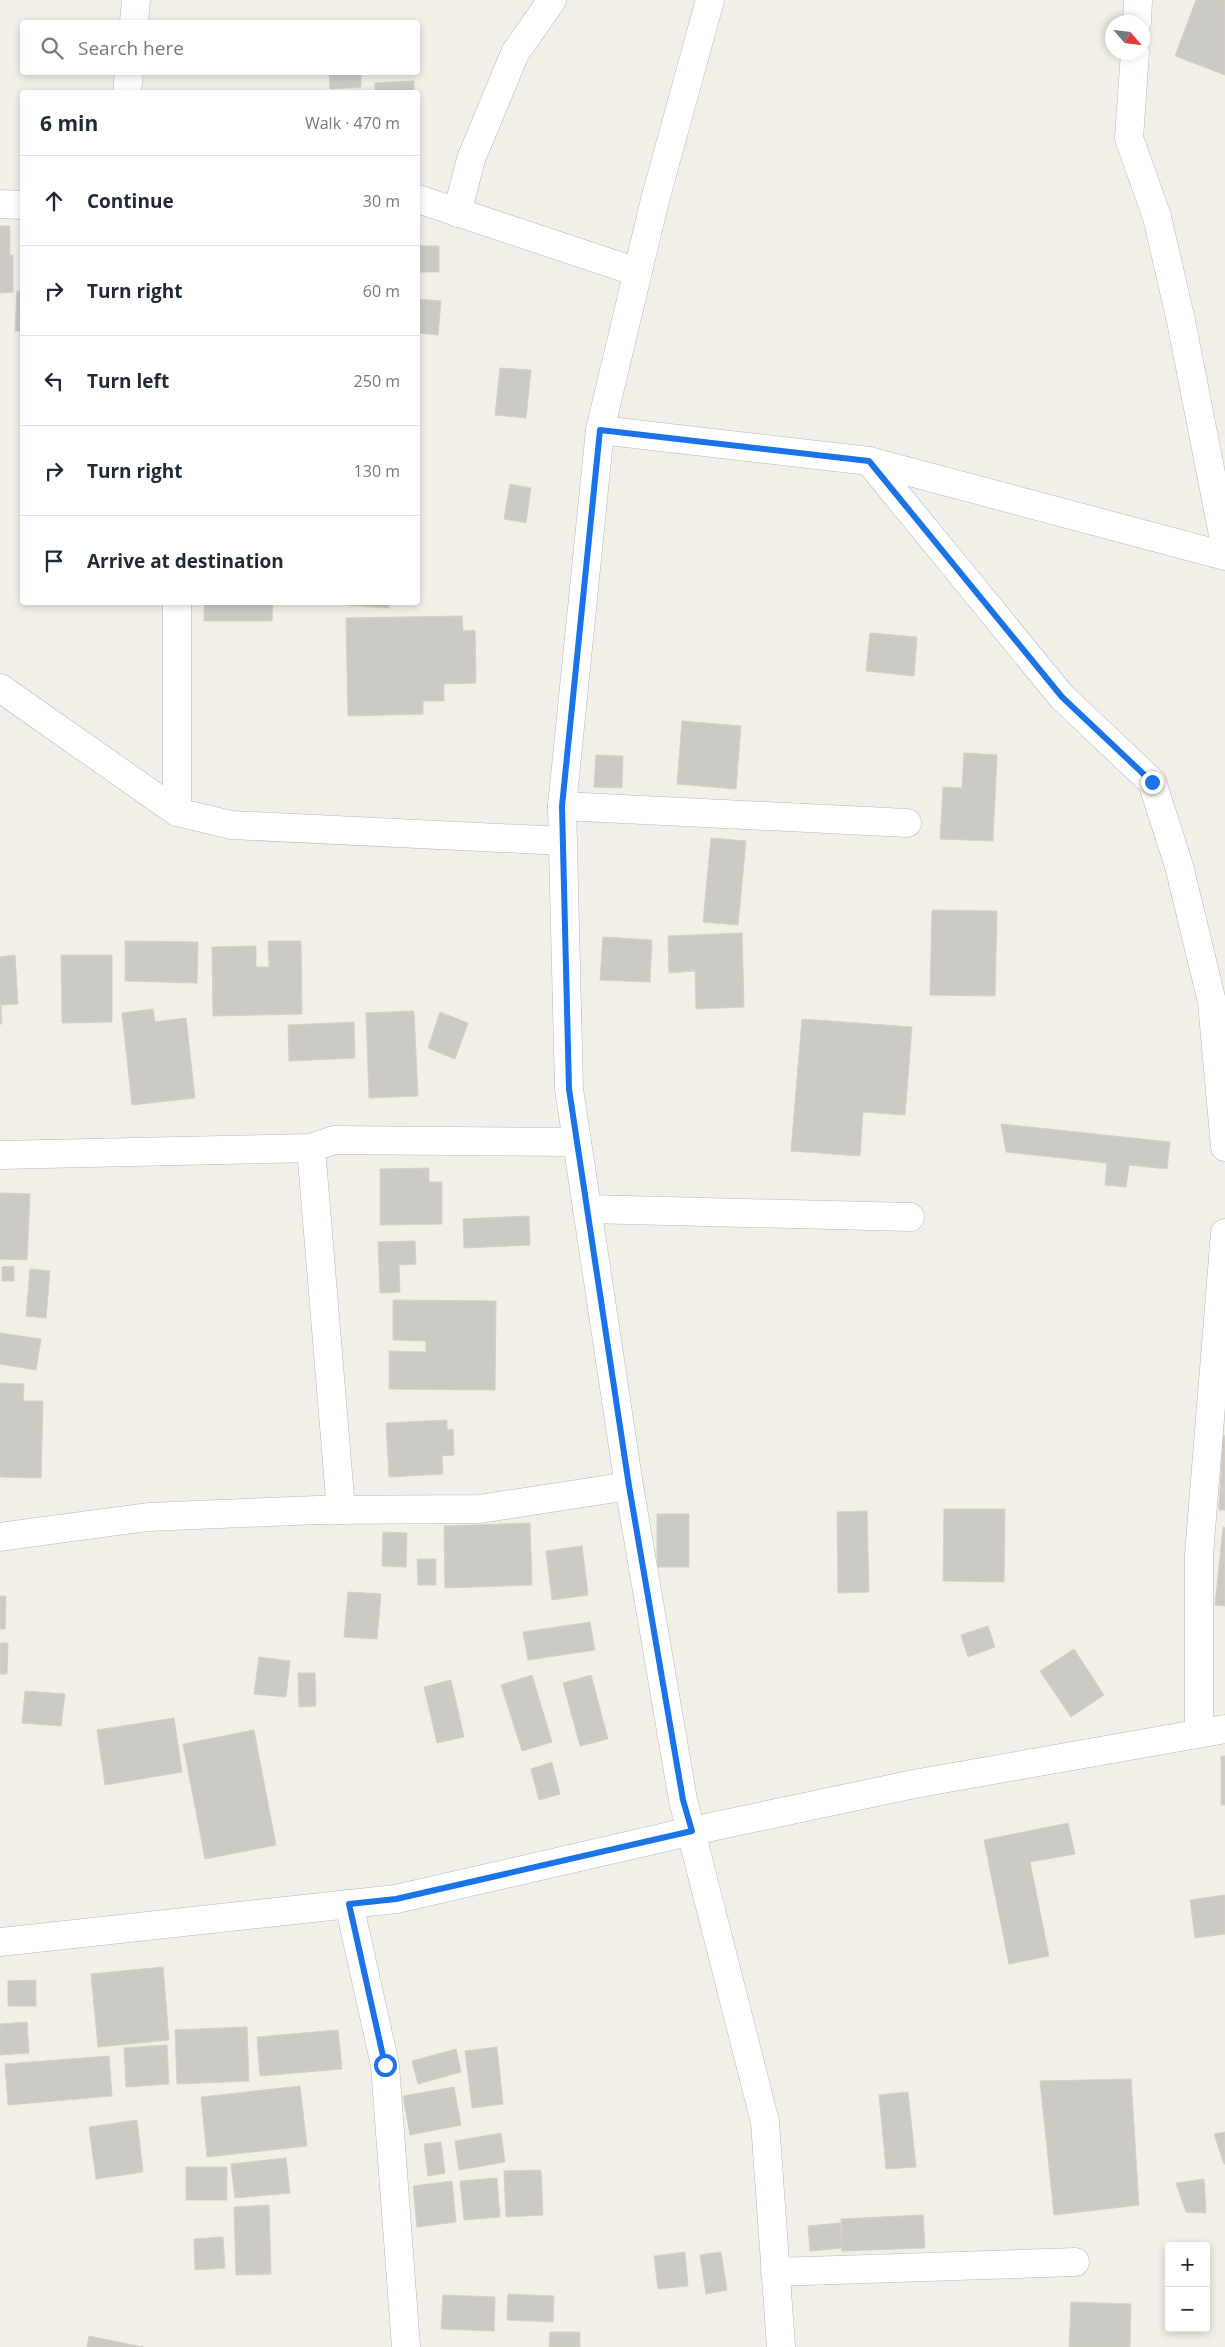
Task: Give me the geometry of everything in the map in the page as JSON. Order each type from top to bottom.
[{"type":"street","points":[[134,20],[136,0]]},
{"type":"street","points":[[457,213],[471,159],[515,53],[552,0]]},
{"type":"street","points":[[710,0],[654,200],[600,430],[562,806],[569,1089],[629,1486],[683,1800],[765,2122],[781,2347]]},
{"type":"street","points":[[1137,15],[1138,0]]},
{"type":"street","points":[[1134,60],[1129,138],[1158,217],[1181,321],[1225,545]]},
{"type":"street","points":[[128,90],[129,75]]},
{"type":"street","points":[[420,200],[637,272]]},
{"type":"street","points":[[0,204],[20,205]]},
{"type":"street","points":[[600,430],[869,461],[1225,556]]},
{"type":"street","points":[[869,461],[1062,697],[1152,782],[1179,866],[1212,1002],[1225,1148]]},
{"type":"street","points":[[177,605],[177,812]]},
{"type":"street","points":[[0,688],[177,812],[231,825],[563,840]]},
{"type":"street","points":[[562,806],[907,823]]},
{"type":"street","points":[[0,1155],[311,1148],[334,1140],[577,1142]]},
{"type":"street","points":[[311,1148],[341,1510]]},
{"type":"street","points":[[587,1209],[910,1217]]},
{"type":"street","points":[[0,1942],[396,1899],[692,1831],[914,1784],[1212,1730],[1199,1554],[1225,1233]]},
{"type":"street","points":[[0,1537],[148,1517],[341,1510],[479,1509],[629,1486]]},
{"type":"street","points":[[349,1904],[385,2065],[406,2347]]},
{"type":"street","points":[[775,2272],[1075,2262]]},
{"type":"building","points":[[1196,0],[1225,0],[1225,75],[1175,56]]},
{"type":"building","points":[[329,75],[361,75],[361,87],[330,89]]},
{"type":"building","points":[[414,81],[414,90],[375,90],[375,83]]},
{"type":"building","points":[[0,226],[10,226],[10,255],[13,255],[13,292],[0,293]]},
{"type":"building","points":[[420,246],[439,246],[439,272],[420,272]]},
{"type":"building","points":[[17,291],[20,291],[20,331],[15,331]]},
{"type":"building","points":[[420,299],[441,301],[438,335],[420,333]]},
{"type":"building","points":[[500,368],[531,370],[526,418],[495,415]]},
{"type":"building","points":[[510,484],[531,488],[526,523],[504,519]]},
{"type":"building","points":[[204,605],[273,605],[272,621],[204,621]]},
{"type":"building","points":[[347,605],[390,605],[389,608]]},
{"type":"building","points":[[462,616],[463,631],[475,630],[476,683],[444,684],[444,701],[423,701],[423,714],[348,716],[346,618]]},
{"type":"building","points":[[870,633],[917,637],[914,676],[866,671]]},
{"type":"building","points":[[682,721],[741,726],[736,789],[677,784]]},
{"type":"building","points":[[964,753],[997,755],[993,841],[940,839],[943,787],[962,788]]},
{"type":"building","points":[[596,755],[623,756],[622,788],[594,787]]},
{"type":"building","points":[[711,838],[746,841],[738,925],[703,922]]},
{"type":"building","points":[[932,910],[997,911],[995,996],[930,995]]},
{"type":"building","points":[[742,933],[744,1007],[696,1009],[695,971],[669,973],[668,936]]},
{"type":"building","points":[[603,937],[652,940],[650,982],[600,980]]},
{"type":"building","points":[[125,941],[198,942],[197,983],[125,981]]},
{"type":"building","points":[[268,941],[301,941],[302,1014],[213,1016],[212,947],[256,946],[256,967],[269,967]]},
{"type":"building","points":[[15,955],[18,1004],[1,1005],[2,1024],[0,1024],[0,957]]},
{"type":"building","points":[[61,955],[112,955],[112,1022],[62,1023]]},
{"type":"building","points":[[153,1009],[155,1022],[186,1018],[195,1098],[132,1105],[122,1013]]},
{"type":"building","points":[[414,1011],[418,1096],[369,1098],[366,1013]]},
{"type":"building","points":[[440,1012],[468,1023],[455,1059],[428,1048]]},
{"type":"building","points":[[802,1019],[912,1027],[905,1115],[863,1112],[860,1156],[791,1151]]},
{"type":"building","points":[[354,1022],[355,1058],[289,1061],[288,1025]]},
{"type":"building","points":[[1001,1124],[1170,1142],[1167,1169],[1129,1165],[1126,1187],[1105,1185],[1107,1163],[1006,1152]]},
{"type":"building","points":[[429,1168],[429,1182],[442,1182],[442,1224],[380,1225],[380,1169]]},
{"type":"building","points":[[0,1193],[30,1194],[27,1260],[0,1259]]},
{"type":"building","points":[[529,1216],[530,1245],[464,1248],[463,1219]]},
{"type":"building","points":[[415,1241],[416,1264],[399,1265],[400,1292],[380,1293],[378,1242]]},
{"type":"building","points":[[14,1266],[14,1281],[2,1281],[2,1267]]},
{"type":"building","points":[[30,1269],[50,1271],[46,1318],[26,1316]]},
{"type":"building","points":[[393,1300],[496,1301],[495,1390],[389,1389],[389,1351],[426,1352],[426,1341],[393,1340]]},
{"type":"building","points":[[0,1333],[41,1339],[36,1370],[0,1364]]},
{"type":"building","points":[[0,1383],[24,1384],[23,1401],[43,1401],[41,1478],[0,1477]]},
{"type":"building","points":[[447,1420],[447,1430],[453,1429],[454,1455],[442,1456],[443,1474],[389,1477],[386,1423]]},
{"type":"building","points":[[1223,1435],[1225,1436],[1225,1510],[1219,1510]]},
{"type":"building","points":[[944,1509],[1005,1509],[1004,1582],[943,1581]]},
{"type":"building","points":[[867,1511],[869,1592],[838,1593],[837,1512]]},
{"type":"building","points":[[657,1514],[689,1514],[689,1567],[657,1567]]},
{"type":"building","points":[[530,1523],[532,1585],[445,1588],[444,1526]]},
{"type":"building","points":[[1223,1527],[1225,1528],[1225,1606],[1215,1605]]},
{"type":"building","points":[[383,1532],[407,1533],[406,1567],[382,1566]]},
{"type":"building","points":[[582,1546],[588,1595],[552,1600],[546,1551]]},
{"type":"building","points":[[417,1559],[436,1559],[436,1585],[418,1585]]},
{"type":"building","points":[[348,1592],[381,1594],[377,1639],[344,1637]]},
{"type":"building","points":[[0,1596],[6,1596],[5,1629],[0,1629]]},
{"type":"building","points":[[590,1622],[595,1650],[528,1660],[523,1632]]},
{"type":"building","points":[[988,1626],[995,1647],[968,1657],[961,1635]]},
{"type":"building","points":[[0,1643],[8,1643],[7,1674],[0,1674]]},
{"type":"building","points":[[1074,1649],[1104,1695],[1071,1717],[1040,1671]]},
{"type":"building","points":[[259,1657],[290,1661],[286,1697],[254,1694]]},
{"type":"building","points":[[298,1673],[315,1673],[316,1706],[299,1707]]},
{"type":"building","points":[[532,1675],[552,1742],[522,1751],[501,1685]]},
{"type":"building","points":[[591,1675],[608,1739],[580,1746],[563,1683]]},
{"type":"building","points":[[451,1680],[464,1737],[437,1743],[424,1687]]},
{"type":"building","points":[[25,1691],[65,1694],[61,1726],[22,1723]]},
{"type":"building","points":[[174,1718],[182,1772],[105,1785],[97,1730]]},
{"type":"building","points":[[254,1730],[276,1845],[205,1859],[183,1744]]},
{"type":"building","points":[[1221,1756],[1225,1756],[1225,1805],[1221,1805]]},
{"type":"building","points":[[552,1762],[560,1794],[539,1800],[531,1769]]},
{"type":"building","points":[[1068,1823],[1075,1854],[1030,1862],[1049,1956],[1009,1964],[984,1840]]},
{"type":"building","points":[[1225,1895],[1225,1934],[1195,1938],[1190,1900]]},
{"type":"building","points":[[163,1967],[169,2040],[98,2047],[91,1974]]},
{"type":"building","points":[[36,1980],[36,2006],[8,2006],[8,1981]]},
{"type":"building","points":[[27,2022],[29,2053],[0,2055],[0,2024]]},
{"type":"building","points":[[247,2027],[249,2081],[177,2084],[175,2030]]},
{"type":"building","points":[[338,2030],[342,2069],[260,2076],[257,2037]]},
{"type":"building","points":[[167,2045],[169,2084],[126,2087],[124,2048]]},
{"type":"building","points":[[497,2047],[503,2104],[472,2108],[465,2051]]},
{"type":"building","points":[[456,2049],[461,2072],[418,2084],[412,2061]]},
{"type":"building","points":[[109,2056],[112,2096],[8,2105],[5,2064]]},
{"type":"building","points":[[1131,2079],[1139,2205],[1054,2215],[1040,2081]]},
{"type":"building","points":[[300,2086],[307,2146],[207,2157],[201,2097]]},
{"type":"building","points":[[454,2087],[461,2125],[410,2135],[403,2096]]},
{"type":"building","points":[[908,2092],[916,2167],[886,2169],[879,2095]]},
{"type":"building","points":[[137,2120],[143,2172],[96,2179],[89,2127]]},
{"type":"building","points":[[1225,2132],[1225,2164],[1224,2164],[1214,2134]]},
{"type":"building","points":[[501,2133],[505,2162],[459,2170],[455,2141]]},
{"type":"building","points":[[441,2142],[445,2173],[428,2176],[424,2144]]},
{"type":"building","points":[[286,2158],[290,2193],[235,2198],[231,2164]]},
{"type":"building","points":[[186,2167],[227,2167],[227,2200],[186,2200]]},
{"type":"building","points":[[541,2170],[543,2215],[506,2217],[504,2171]]},
{"type":"building","points":[[497,2178],[500,2217],[464,2220],[460,2181]]},
{"type":"building","points":[[1204,2179],[1206,2213],[1186,2212],[1176,2183]]},
{"type":"building","points":[[452,2181],[456,2222],[417,2227],[413,2186]]},
{"type":"building","points":[[269,2205],[271,2274],[236,2275],[234,2207]]},
{"type":"building","points":[[923,2215],[925,2248],[842,2251],[841,2219]]},
{"type":"building","points":[[840,2223],[842,2248],[810,2251],[808,2226]]},
{"type":"building","points":[[223,2237],[225,2268],[195,2270],[194,2239]]},
{"type":"building","points":[[685,2252],[688,2286],[658,2289],[654,2256]]},
{"type":"building","points":[[721,2252],[727,2290],[706,2294],[700,2255]]},
{"type":"building","points":[[508,2294],[554,2296],[553,2322],[507,2320]]},
{"type":"building","points":[[443,2295],[495,2297],[494,2331],[441,2329]]},
{"type":"building","points":[[1071,2302],[1131,2304],[1130,2347],[1069,2347]]},
{"type":"building","points":[[550,2332],[580,2332],[580,2347],[549,2347]]},
{"type":"building","points":[[89,2336],[143,2347],[87,2347]]},
{"type":"route","points":[[385,2065],[349,1904],[396,1899],[692,1831],[683,1800],[629,1486],[569,1089],[562,806],[600,430],[869,461],[1062,697],[1152,782]]}]
